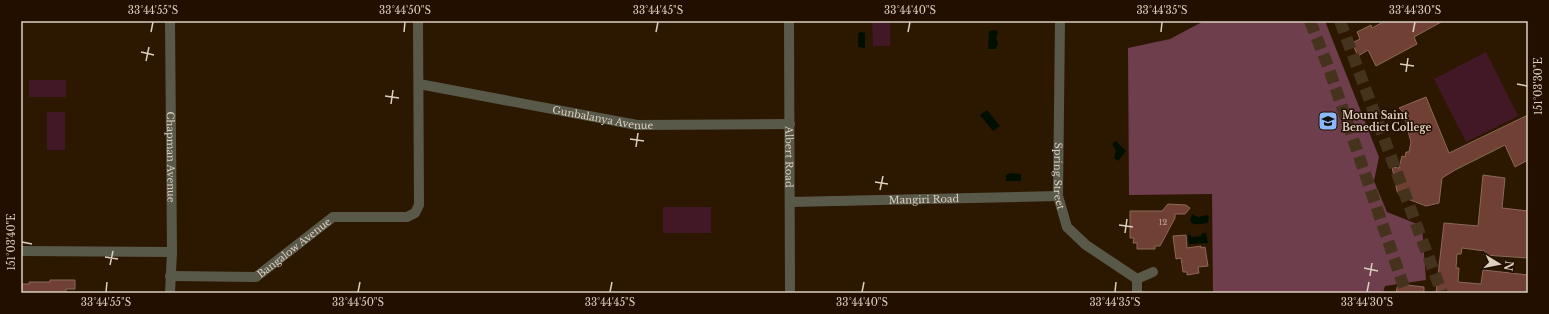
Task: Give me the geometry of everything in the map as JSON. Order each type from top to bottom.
[{"type":"street","name":"Chapman Avenue","points":[[170,21],[172,252],[170,293]]},
{"type":"street","name":"Bangalow Avenue","points":[[170,276],[256,277],[334,217],[407,217],[415,213],[419,205],[418,21]]},
{"type":"street","name":"Albert Road","points":[[789,21],[790,293]]},
{"type":"street","name":"Spring Street","points":[[1060,21],[1058,196],[1067,227],[1086,245],[1137,279]]},
{"type":"street","name":"Gunbalanya Avenue","points":[[419,84],[636,125],[790,124]]},
{"type":"street","name":"Mangiri Road","points":[[790,202],[1058,196]]},
{"type":"street","points":[[21,251],[172,252]]},
{"type":"street","points":[[1137,293],[1137,279],[1153,272]]},
{"type":"shaded area","points":[[872,21],[890,21],[890,46],[873,46]]},
{"type":"shaded area","points":[[1204,21],[1325,21],[1379,157],[1374,181],[1387,212],[1422,226],[1426,280],[1385,286],[1383,293],[1213,293],[1212,194],[1129,195],[1128,48],[1170,39]]},
{"type":"shaded area","points":[[996,30],[998,32],[996,38],[998,43],[996,49],[988,49],[989,31]]},
{"type":"shaded area","points":[[858,33],[865,33],[865,48],[858,47]]},
{"type":"shaded area","points":[[1486,52],[1518,116],[1466,142],[1434,79]]},
{"type":"shaded area","points":[[29,80],[66,80],[66,97],[29,97]]},
{"type":"shaded area","points":[[987,110],[1000,126],[993,131],[980,115]]},
{"type":"shaded area","points":[[47,112],[65,112],[65,150],[47,150]]},
{"type":"shaded area","points":[[1116,141],[1126,151],[1118,161],[1114,158],[1116,150],[1112,144]]},
{"type":"shaded area","points":[[1010,173],[1021,174],[1021,181],[1006,181],[1006,175]]},
{"type":"shaded area","points":[[663,207],[711,207],[711,233],[663,233]]},
{"type":"shaded area","points":[[1192,214],[1198,217],[1207,215],[1209,217],[1208,223],[1192,223],[1190,221]]},
{"type":"shaded area","points":[[1206,233],[1208,243],[1189,244],[1188,235],[1191,235],[1191,237],[1201,236],[1201,234]]},
{"type":"building","points":[[1385,21],[1443,21],[1414,37],[1417,44],[1376,66],[1368,50],[1358,56],[1352,43],[1360,39],[1357,32],[1371,25],[1372,28]]},
{"type":"building","points":[[1426,97],[1449,153],[1528,115],[1528,160],[1515,167],[1505,145],[1442,178],[1439,203],[1426,206],[1400,196],[1397,191],[1392,167],[1399,168],[1402,156],[1405,157],[1406,152],[1409,152],[1411,142],[1403,112],[1399,108]]},
{"type":"building","points":[[1483,175],[1505,178],[1502,208],[1528,211],[1528,258],[1484,255],[1485,251],[1462,248],[1461,254],[1457,254],[1456,268],[1459,268],[1458,282],[1481,284],[1483,270],[1528,275],[1528,293],[1436,293],[1444,223],[1478,226]]},
{"type":"building","points":[[1168,204],[1186,205],[1190,208],[1185,214],[1175,214],[1175,218],[1160,246],[1155,246],[1155,249],[1137,249],[1137,243],[1133,243],[1134,238],[1130,238],[1130,211],[1162,211]]},
{"type":"building","points":[[1186,235],[1187,248],[1201,246],[1201,248],[1205,247],[1208,266],[1198,267],[1199,273],[1187,275],[1187,272],[1183,272],[1181,258],[1176,259],[1173,236]]},
{"type":"building","points":[[50,280],[75,280],[75,289],[66,289],[66,293],[21,293],[21,284],[29,284],[29,282],[50,282]]},
{"type":"building","points":[[1398,284],[1424,287],[1424,293],[1396,293]]},
{"type":"tunnel","points":[[1310,21],[1328,66],[1406,293]]},
{"type":"tunnel","points":[[1340,21],[1442,293]]},
{"type":"place","name":"Mount Saint Benedict College","points":[[1328,121]]}]
